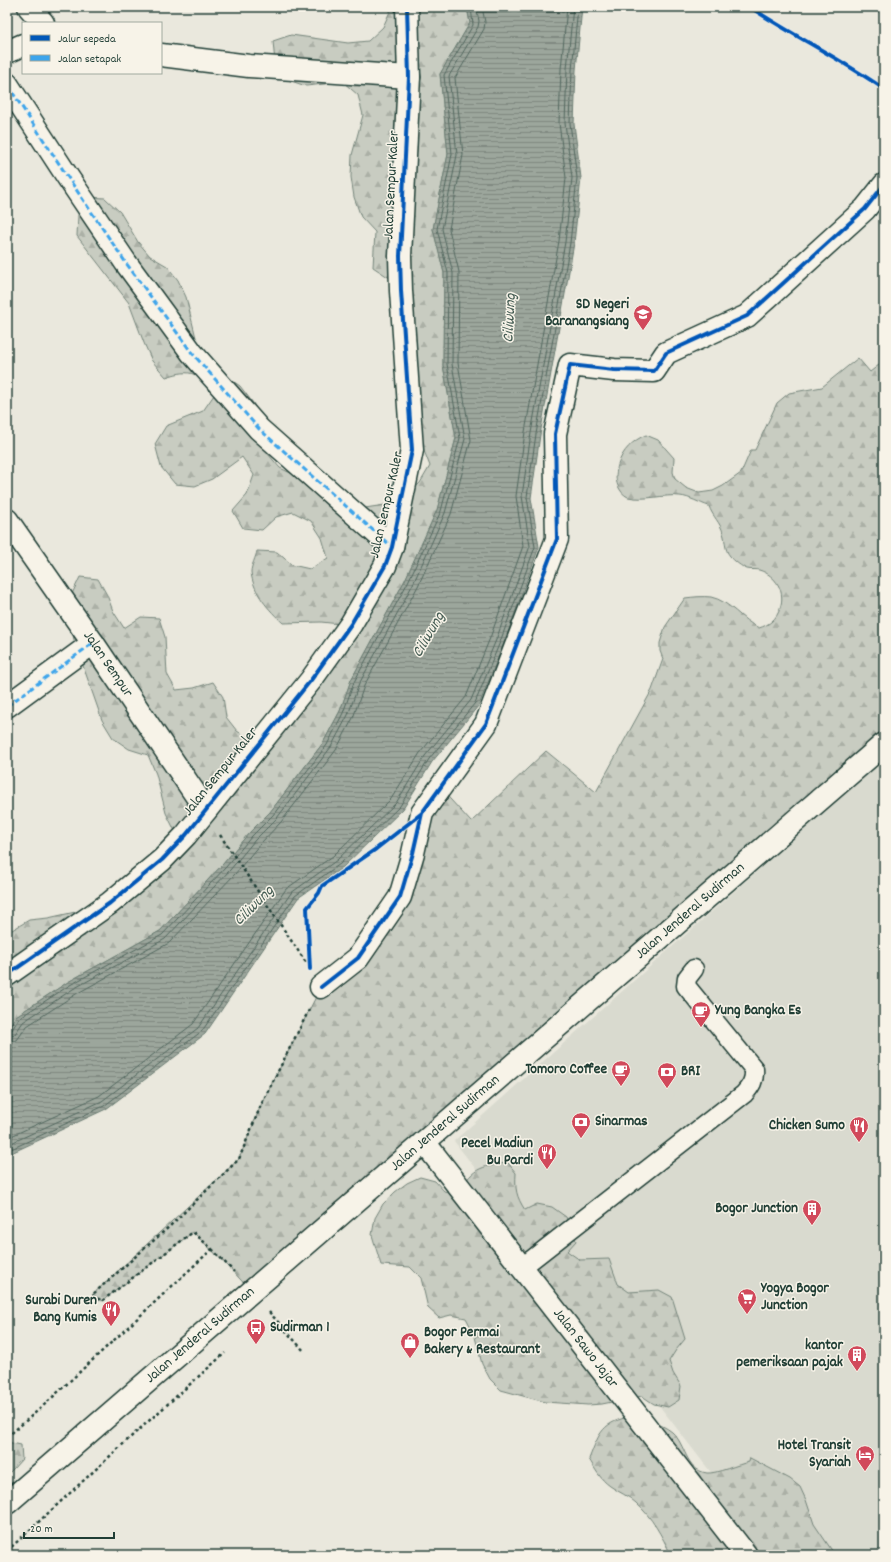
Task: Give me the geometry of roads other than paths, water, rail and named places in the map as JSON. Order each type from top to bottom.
[{"type":"street","points":[[30,7],[42,22]]},
{"type":"street","name":"Jalan Sempur Kaler","points":[[7,975],[110,903],[162,860],[186,835],[311,680],[351,624],[385,566],[392,546],[412,450],[400,256],[409,77],[407,7]]},
{"type":"street","points":[[7,52],[22,45]]},
{"type":"street","points":[[162,55],[249,66],[409,77]]},
{"type":"street","points":[[7,84],[126,263],[192,353],[259,429],[392,546]]},
{"type":"street","points":[[316,978],[358,958],[400,897],[414,853],[422,813],[486,724],[558,539],[555,434],[570,365],[614,370],[654,371],[666,353],[747,316],[865,209],[884,185]]},
{"type":"street","name":"Jalan Sempur","points":[[7,520],[93,643],[206,810]]},
{"type":"street","points":[[7,706],[93,643]]},
{"type":"street","name":"Jalan Jenderal Sudirman","points":[[7,1503],[884,744]]},
{"type":"street","name":"Jalan Sawo Jajar","points":[[424,1142],[746,1555]]},
{"type":"lane","points":[[521,1268],[744,1094],[751,1086],[754,1077],[754,1069],[686,986],[687,978],[694,969]]},
{"type":"water","name":"Ciliwung","points":[[467,7],[582,7],[576,70],[574,124],[581,178],[574,243],[540,435],[531,498],[539,547],[504,643],[479,705],[432,762],[403,809],[343,867],[298,898],[205,1034],[106,1109],[7,1155],[7,1030],[16,1016],[68,982],[160,931],[270,812],[323,743],[340,711],[351,680],[405,580],[437,510],[456,438],[443,365],[444,273],[433,229],[448,154],[440,74],[470,23]]},
{"type":"place","name":"SD Negeri Baranangsiang","points":[[643,331]]},
{"type":"place","name":"Yung Bangka Es","points":[[701,1028]]},
{"type":"place","name":"Tomoro Coffee","points":[[621,1087]]},
{"type":"place","name":"BRI","points":[[667,1089]]},
{"type":"place","name":"Sinarmas","points":[[581,1139]]},
{"type":"place","name":"Chicken Sumo","points":[[859,1143]]},
{"type":"place","name":"Pecel Madiun Bu Pardi","points":[[547,1170]]},
{"type":"place","name":"Bogor Junction","points":[[812,1226]]},
{"type":"place","name":"Yogya Bogor Junction","points":[[747,1315]]},
{"type":"place","name":"Surabi Duren Bang Kumis","points":[[111,1327]]},
{"type":"place","name":"Sudirman 1","points":[[256,1345]]},
{"type":"place","name":"Bogor Permai Bakery & Restaurant","points":[[410,1359]]},
{"type":"place","name":"kantor pemeriksaan pajak","points":[[857,1372]]},
{"type":"place","name":"Hotel Transit Syariah","points":[[865,1472]]}]
